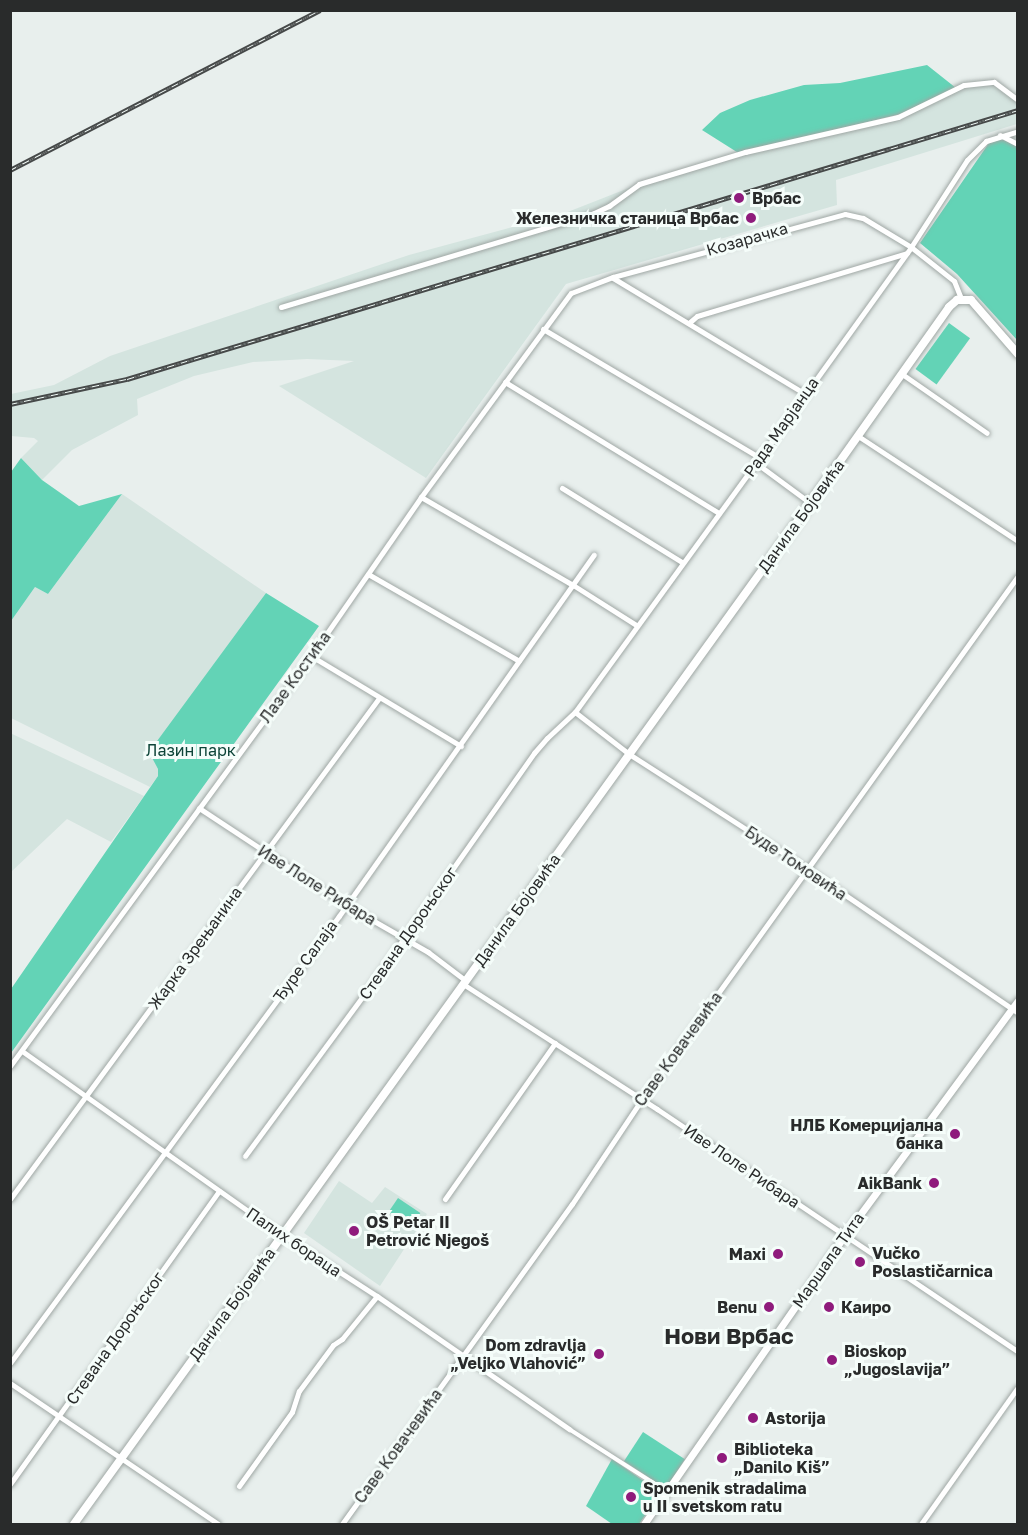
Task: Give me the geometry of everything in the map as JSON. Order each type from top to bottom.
[{"type":"main road","points":[[961,298],[971,300],[1017,354]]},
{"type":"main road","name":"Данила Бојовића","points":[[74,1524],[949,307],[961,298]]},
{"type":"street","points":[[281,307],[594,213],[609,206],[639,184],[745,152],[898,117],[964,86],[994,82],[1017,100]]},
{"type":"street","points":[[1000,135],[1017,131]]},
{"type":"street","points":[[1000,135],[1017,144]]},
{"type":"street","name":"Рада Марјанца","points":[[575,712],[909,250],[968,160],[986,141],[1000,135]]},
{"type":"street","name":"Козарачка","points":[[578,288],[838,214],[863,218],[954,280],[961,298]]},
{"type":"street","points":[[690,322],[697,316],[909,250]]},
{"type":"street","points":[[613,277],[804,393]]},
{"type":"street","name":"Лазе Костића","points":[[10,1066],[311,656],[543,329],[567,297],[578,288]]},
{"type":"street","points":[[543,329],[758,460],[810,503]]},
{"type":"street","points":[[902,374],[987,433]]},
{"type":"street","points":[[505,382],[718,513]]},
{"type":"street","points":[[858,436],[1017,541]]},
{"type":"street","points":[[562,488],[682,562]]},
{"type":"street","points":[[422,497],[573,585],[636,625]]},
{"type":"street","name":"Ђуре Салаја","points":[[10,1363],[461,746],[594,555]]},
{"type":"street","points":[[368,574],[519,661]]},
{"type":"street","name":"Саве Ковачевића","points":[[342,1524],[572,1204],[642,1099],[1017,576]]},
{"type":"street","points":[[311,656],[461,746]]},
{"type":"street","name":"Жарка Зрењанина","points":[[10,1199],[379,698]]},
{"type":"street","name":"Буде Томовића","points":[[575,712],[629,754],[808,870],[1014,1011]]},
{"type":"street","name":"Стевана Дороњског","points":[[245,1156],[404,938],[534,753],[575,712]]},
{"type":"street","name":"Иве Лоле Рибара","points":[[199,808],[346,905],[404,938],[465,983],[642,1099],[1017,1352]]},
{"type":"street","name":"Маршала Тита","points":[[644,1524],[844,1235],[1014,1011],[1017,1000]]},
{"type":"street","points":[[445,1199],[555,1043]]},
{"type":"street","name":"Палих бораца","points":[[22,1051],[282,1235],[377,1296],[568,1429]]},
{"type":"street","name":"Стевана Дороњског","points":[[10,1484],[219,1191]]},
{"type":"street","points":[[239,1486],[292,1412],[298,1391],[333,1344],[342,1339],[377,1296]]},
{"type":"street","points":[[10,1383],[218,1524]]},
{"type":"street","points":[[921,1524],[1017,1387]]},
{"type":"street","points":[[568,1429],[666,1493]]},
{"type":"shaded area","points":[[994,82],[1017,100],[1017,124],[836,180],[837,205],[566,284],[426,478],[279,386],[354,361],[307,359],[253,362],[194,376],[137,399],[138,415],[72,450],[42,480],[21,458],[38,441],[34,438],[11,436],[11,394],[54,385],[110,356],[409,255],[565,213],[639,184],[956,88]]},
{"type":"shaded area","points":[[122,494],[266,593],[150,752],[158,769],[158,776],[150,787],[11,718],[11,621],[35,587],[48,594]]},
{"type":"shaded area","points":[[10,733],[144,796],[111,842],[67,819],[11,872]]},
{"type":"shaded area","points":[[339,1181],[372,1203],[385,1187],[427,1214],[380,1286],[304,1233]]},
{"type":"green space","points":[[927,65],[956,88],[912,111],[740,154],[702,130],[720,113],[750,100],[804,85],[840,83]]},
{"type":"green space","points":[[1002,139],[1017,146],[1017,340],[957,274],[920,243],[989,143]]},
{"type":"green space","points":[[949,323],[970,338],[937,384],[915,369]]},
{"type":"green space","points":[[21,458],[42,480],[79,506],[122,494],[48,594],[35,587],[11,621],[11,472]]},
{"type":"green space","name":"Лазин парк","points":[[266,593],[319,626],[11,1053],[11,989],[158,776],[158,769],[149,752]]},
{"type":"green space","points":[[398,1198],[420,1213],[411,1227],[388,1212]]},
{"type":"green space","points":[[643,1432],[685,1459],[666,1489],[624,1461]]},
{"type":"green space","points":[[612,1459],[661,1493],[639,1524],[612,1524],[586,1506]]},
{"type":"railway","points":[[10,170],[320,10]]},
{"type":"railway","points":[[10,404],[127,379],[1018,110]]},
{"type":"place","name":"Врбас","points":[[739,198]]},
{"type":"place","name":"Железничка станица Врбас","points":[[751,218]]},
{"type":"place","name":"НЛБ Комерцијална банка","points":[[955,1134]]},
{"type":"place","name":"AikBank","points":[[934,1183]]},
{"type":"place","name":"OŠ Petar II Petrović Njegoš","points":[[354,1231]]},
{"type":"place","name":"Maxi","points":[[778,1254]]},
{"type":"place","name":"Vučko Poslastičarnica","points":[[860,1262]]},
{"type":"place","name":"Benu","points":[[769,1307]]},
{"type":"place","name":"Каиро","points":[[829,1307]]},
{"type":"place","name":"Dom zdravlja „Veljko Vlahović”","points":[[599,1354]]},
{"type":"place","name":"Bioskop „Jugoslavija”","points":[[832,1360]]},
{"type":"place","name":"Astorija","points":[[753,1418]]},
{"type":"place","name":"Biblioteka „Danilo Kiš”","points":[[722,1458]]},
{"type":"place","name":"Spomenik stradalima u II svetskom ratu","points":[[631,1497]]},
{"type":"district","name":"Нови Врбас","points":[[729,1336]]}]
